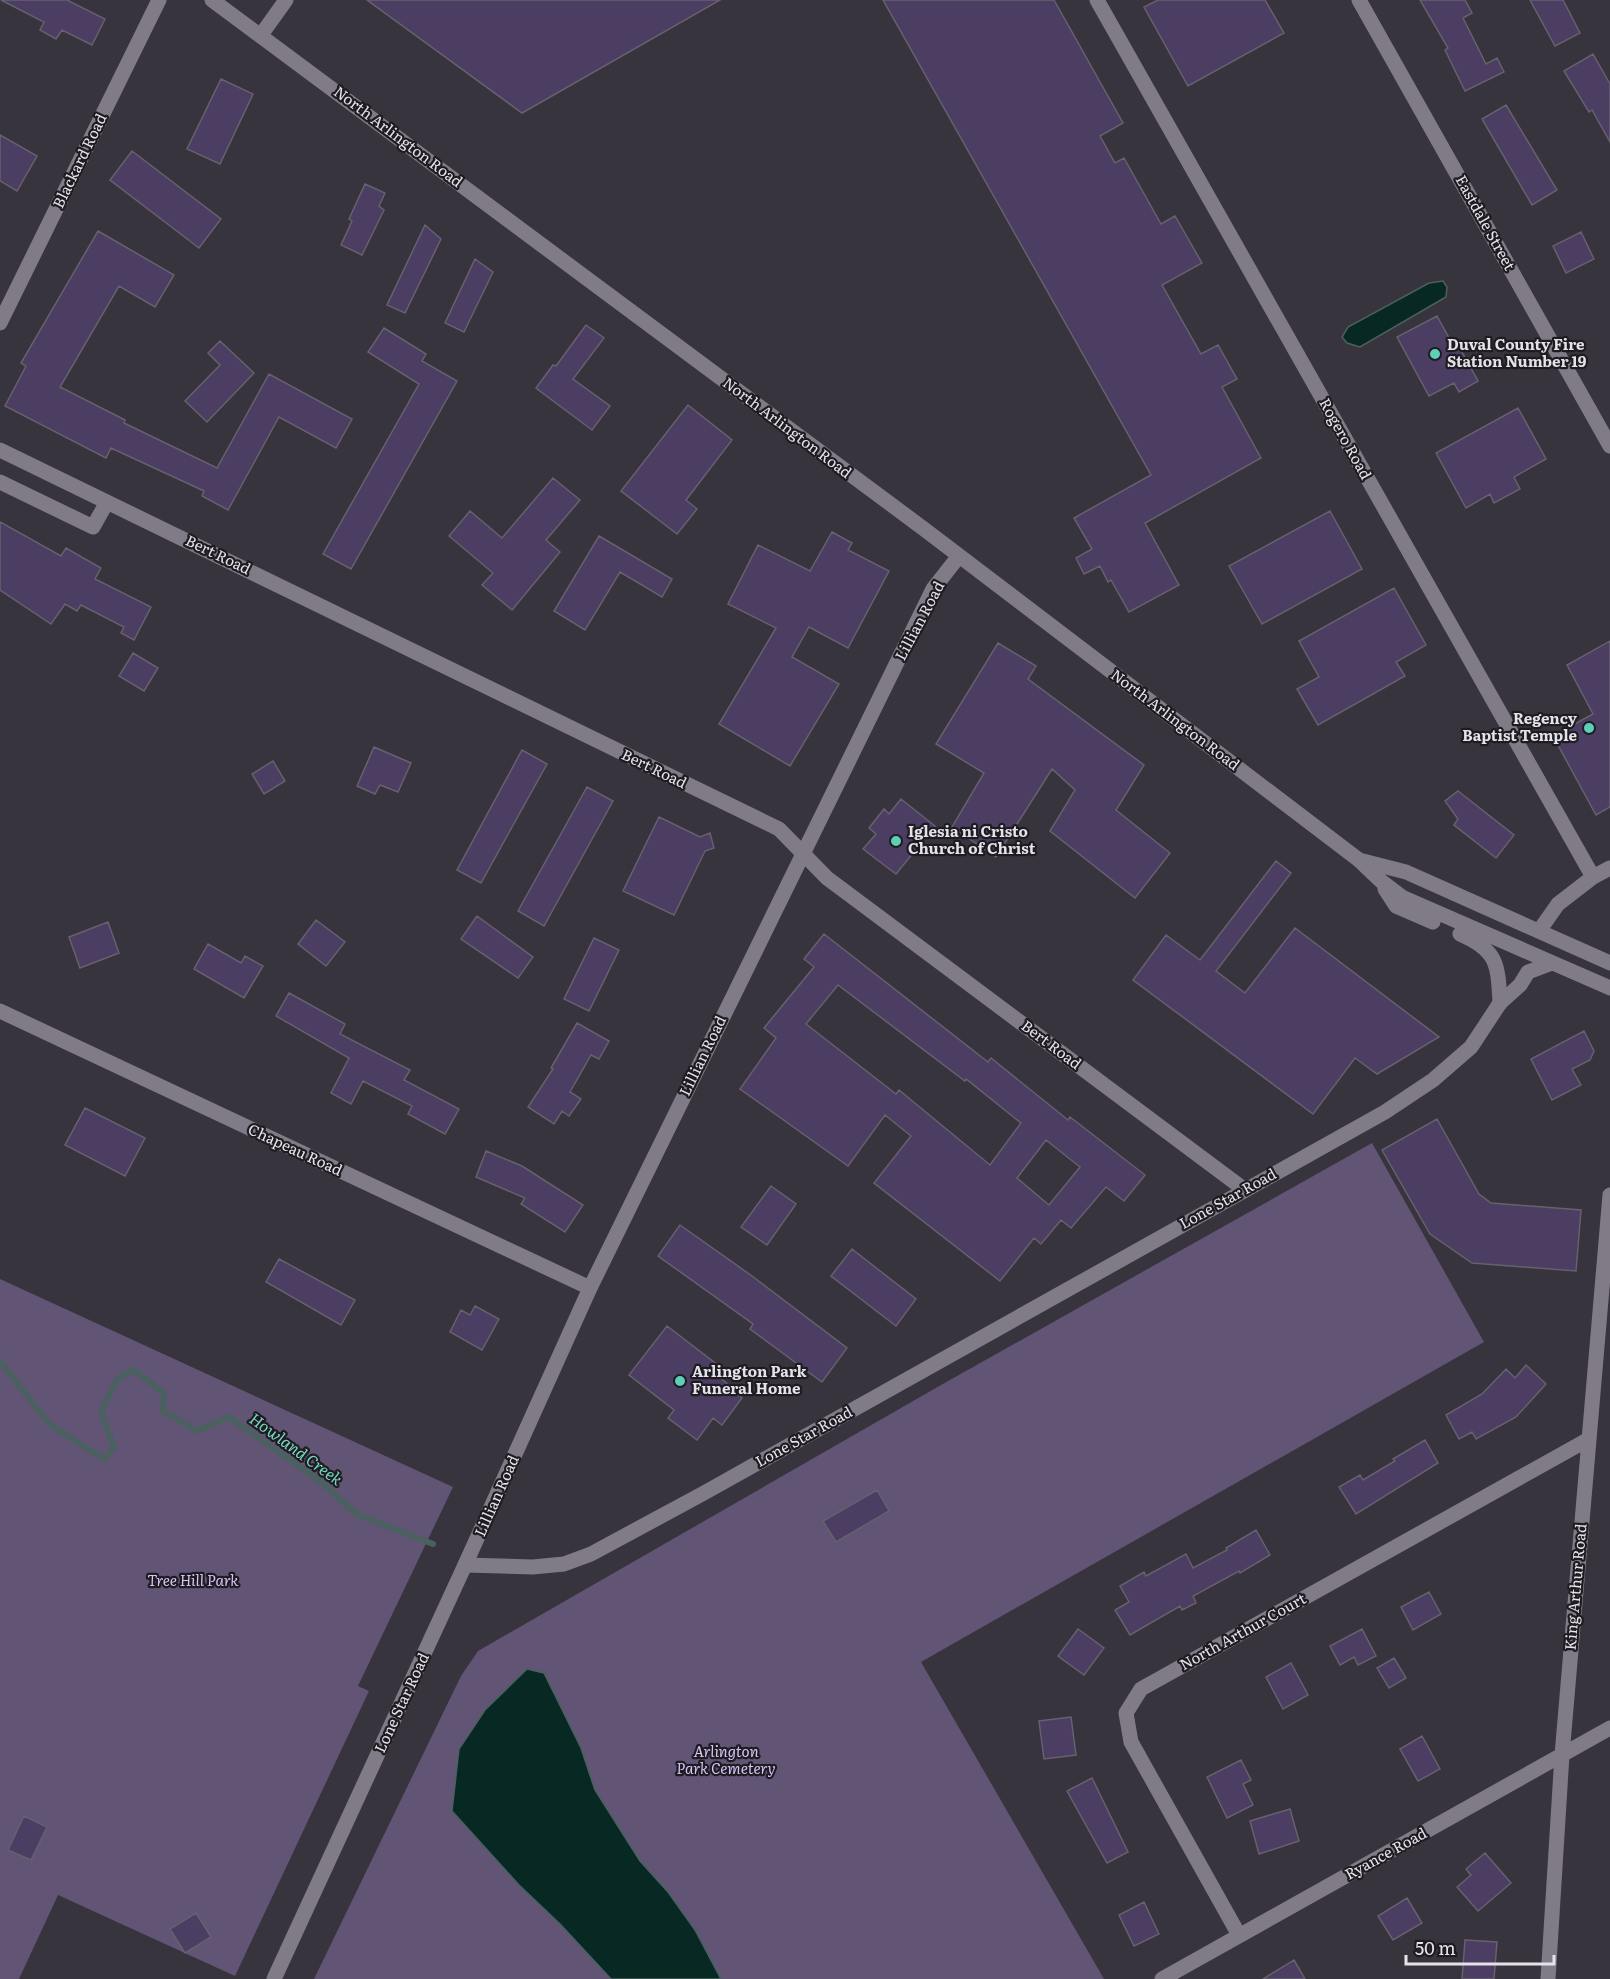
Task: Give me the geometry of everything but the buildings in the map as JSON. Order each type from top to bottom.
[{"type":"street","name":"Blackard Road","points":[[0,323],[159,0]]},
{"type":"street","name":"North Arlington Road","points":[[212,0],[959,556],[1359,860],[1402,897],[1610,988]]},
{"type":"street","points":[[261,35],[286,0]]},
{"type":"street","name":"Rogero Road","points":[[1097,0],[1593,877]]},
{"type":"street","name":"Eastdale Street","points":[[1359,0],[1610,446]]},
{"type":"street","name":"Bert Road","points":[[0,450],[779,829],[837,885],[1245,1190]]},
{"type":"street","points":[[0,482],[93,527],[108,502]]},
{"type":"street","name":"Lillian Road","points":[[465,1565],[590,1288],[933,589],[959,556]]},
{"type":"street","name":"North Arlington Road","points":[[1359,860],[1406,872],[1610,963]]},
{"type":"street","points":[[1539,931],[1558,904],[1610,867]]},
{"type":"street","points":[[1381,881],[1396,906],[1476,940],[1492,955],[1498,974],[1500,1003]]},
{"type":"street","name":"Lone Star Road","points":[[274,1979],[465,1565],[533,1567],[564,1564],[591,1554],[714,1488],[1385,1112],[1433,1080],[1471,1047],[1500,1003],[1520,985],[1528,972],[1552,963]]},
{"type":"street","name":"Chapeau Road","points":[[0,1011],[590,1288]]},
{"type":"street","name":"King Arthur Road","points":[[1548,1979],[1562,1755],[1610,1195]]},
{"type":"street","name":"North Arthur Court","points":[[1239,1935],[1131,1742],[1126,1713],[1141,1689],[1589,1439]]},
{"type":"street","name":"Ryance Road","points":[[1162,1979],[1610,1728]]},
{"type":"green space","name":"Arlington Park Cemetery","points":[[1372,1143],[1484,1342],[921,1662],[1104,1979],[314,1979],[461,1676],[478,1651],[941,1385]]},
{"type":"green space","name":"Tree Hill Park","points":[[0,1279],[453,1487],[358,1686],[369,1691],[235,1976],[58,1895],[19,1979],[0,1979]]},
{"type":"shaded area","points":[[1443,281],[1447,287],[1446,297],[1360,347],[1347,343],[1342,337],[1348,327],[1429,283]]},
{"type":"shaded area","points":[[527,1669],[544,1673],[581,1748],[595,1790],[640,1861],[668,1892],[695,1930],[721,1979],[611,1979],[560,1924],[519,1885],[452,1811],[459,1749],[485,1710]]},
{"type":"waterway","name":"Howland Creek","points":[[0,1361],[49,1424],[104,1459],[114,1447],[101,1412],[118,1378],[134,1370],[164,1393],[163,1411],[197,1431],[229,1417],[324,1484],[356,1514],[433,1544]]},
{"type":"place","name":"Duval County Fire Station Number 19","points":[[1435,354]]},
{"type":"place","name":"Regency Baptist Temple","points":[[1589,728]]},
{"type":"place","name":"Iglesia ni Cristo Church of Christ","points":[[896,841]]},
{"type":"place","name":"Arlington Park Funeral Home","points":[[680,1381]]}]
